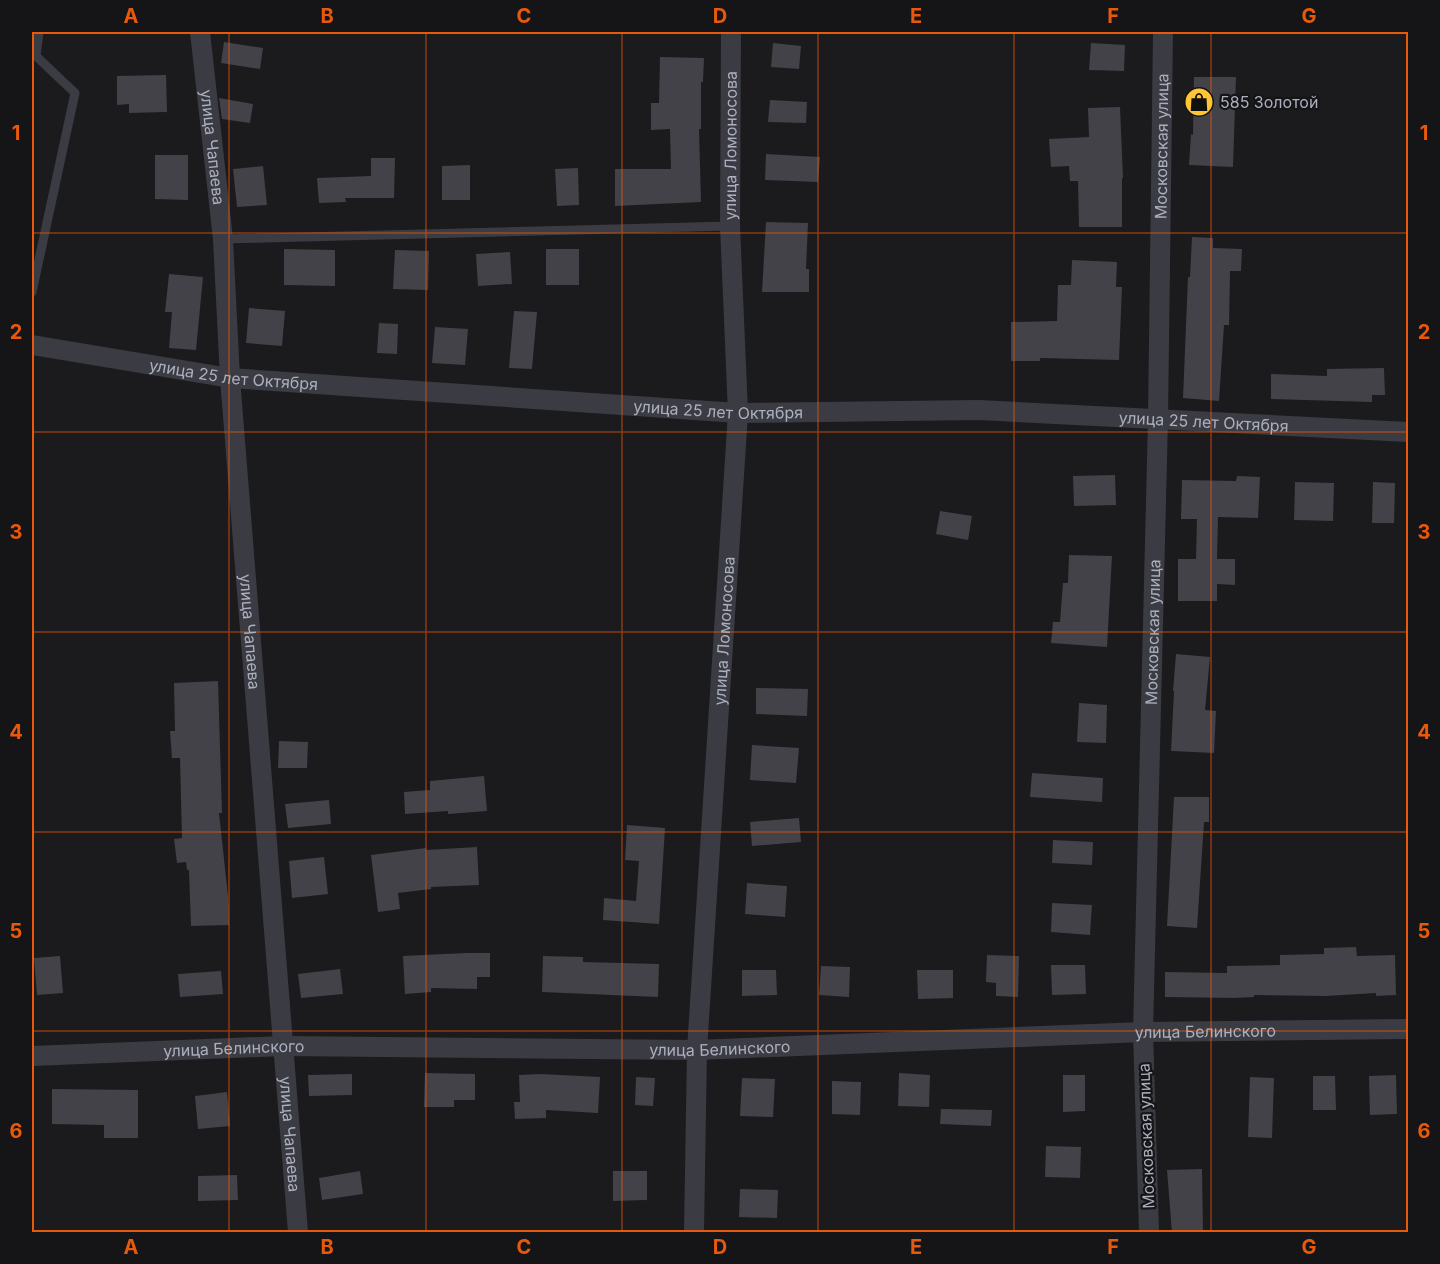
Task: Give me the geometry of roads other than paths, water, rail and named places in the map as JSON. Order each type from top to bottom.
[{"type":"street","name":"улица Чапаева","points":[[200,32],[223,239],[230,378],[298,1233]]},
{"type":"street","name":"улица Ломоносова","points":[[694,1233],[697,1050],[738,413],[730,226],[731,32]]},
{"type":"street","name":"Московская улица","points":[[1149,1233],[1143,1032],[1158,419],[1163,32]]},
{"type":"street","name":"улица 25 лет Октября","points":[[32,345],[230,378],[738,413],[979,410],[1408,432]]},
{"type":"street","name":"улица Белинского","points":[[32,1056],[283,1046],[697,1050],[1143,1032],[1408,1029]]},
{"type":"lane","points":[[32,292],[75,93],[36,56],[39,32]]},
{"type":"lane","points":[[223,239],[730,226]]},
{"type":"place","name":"585 Золотой","points":[[1199,102]]}]
